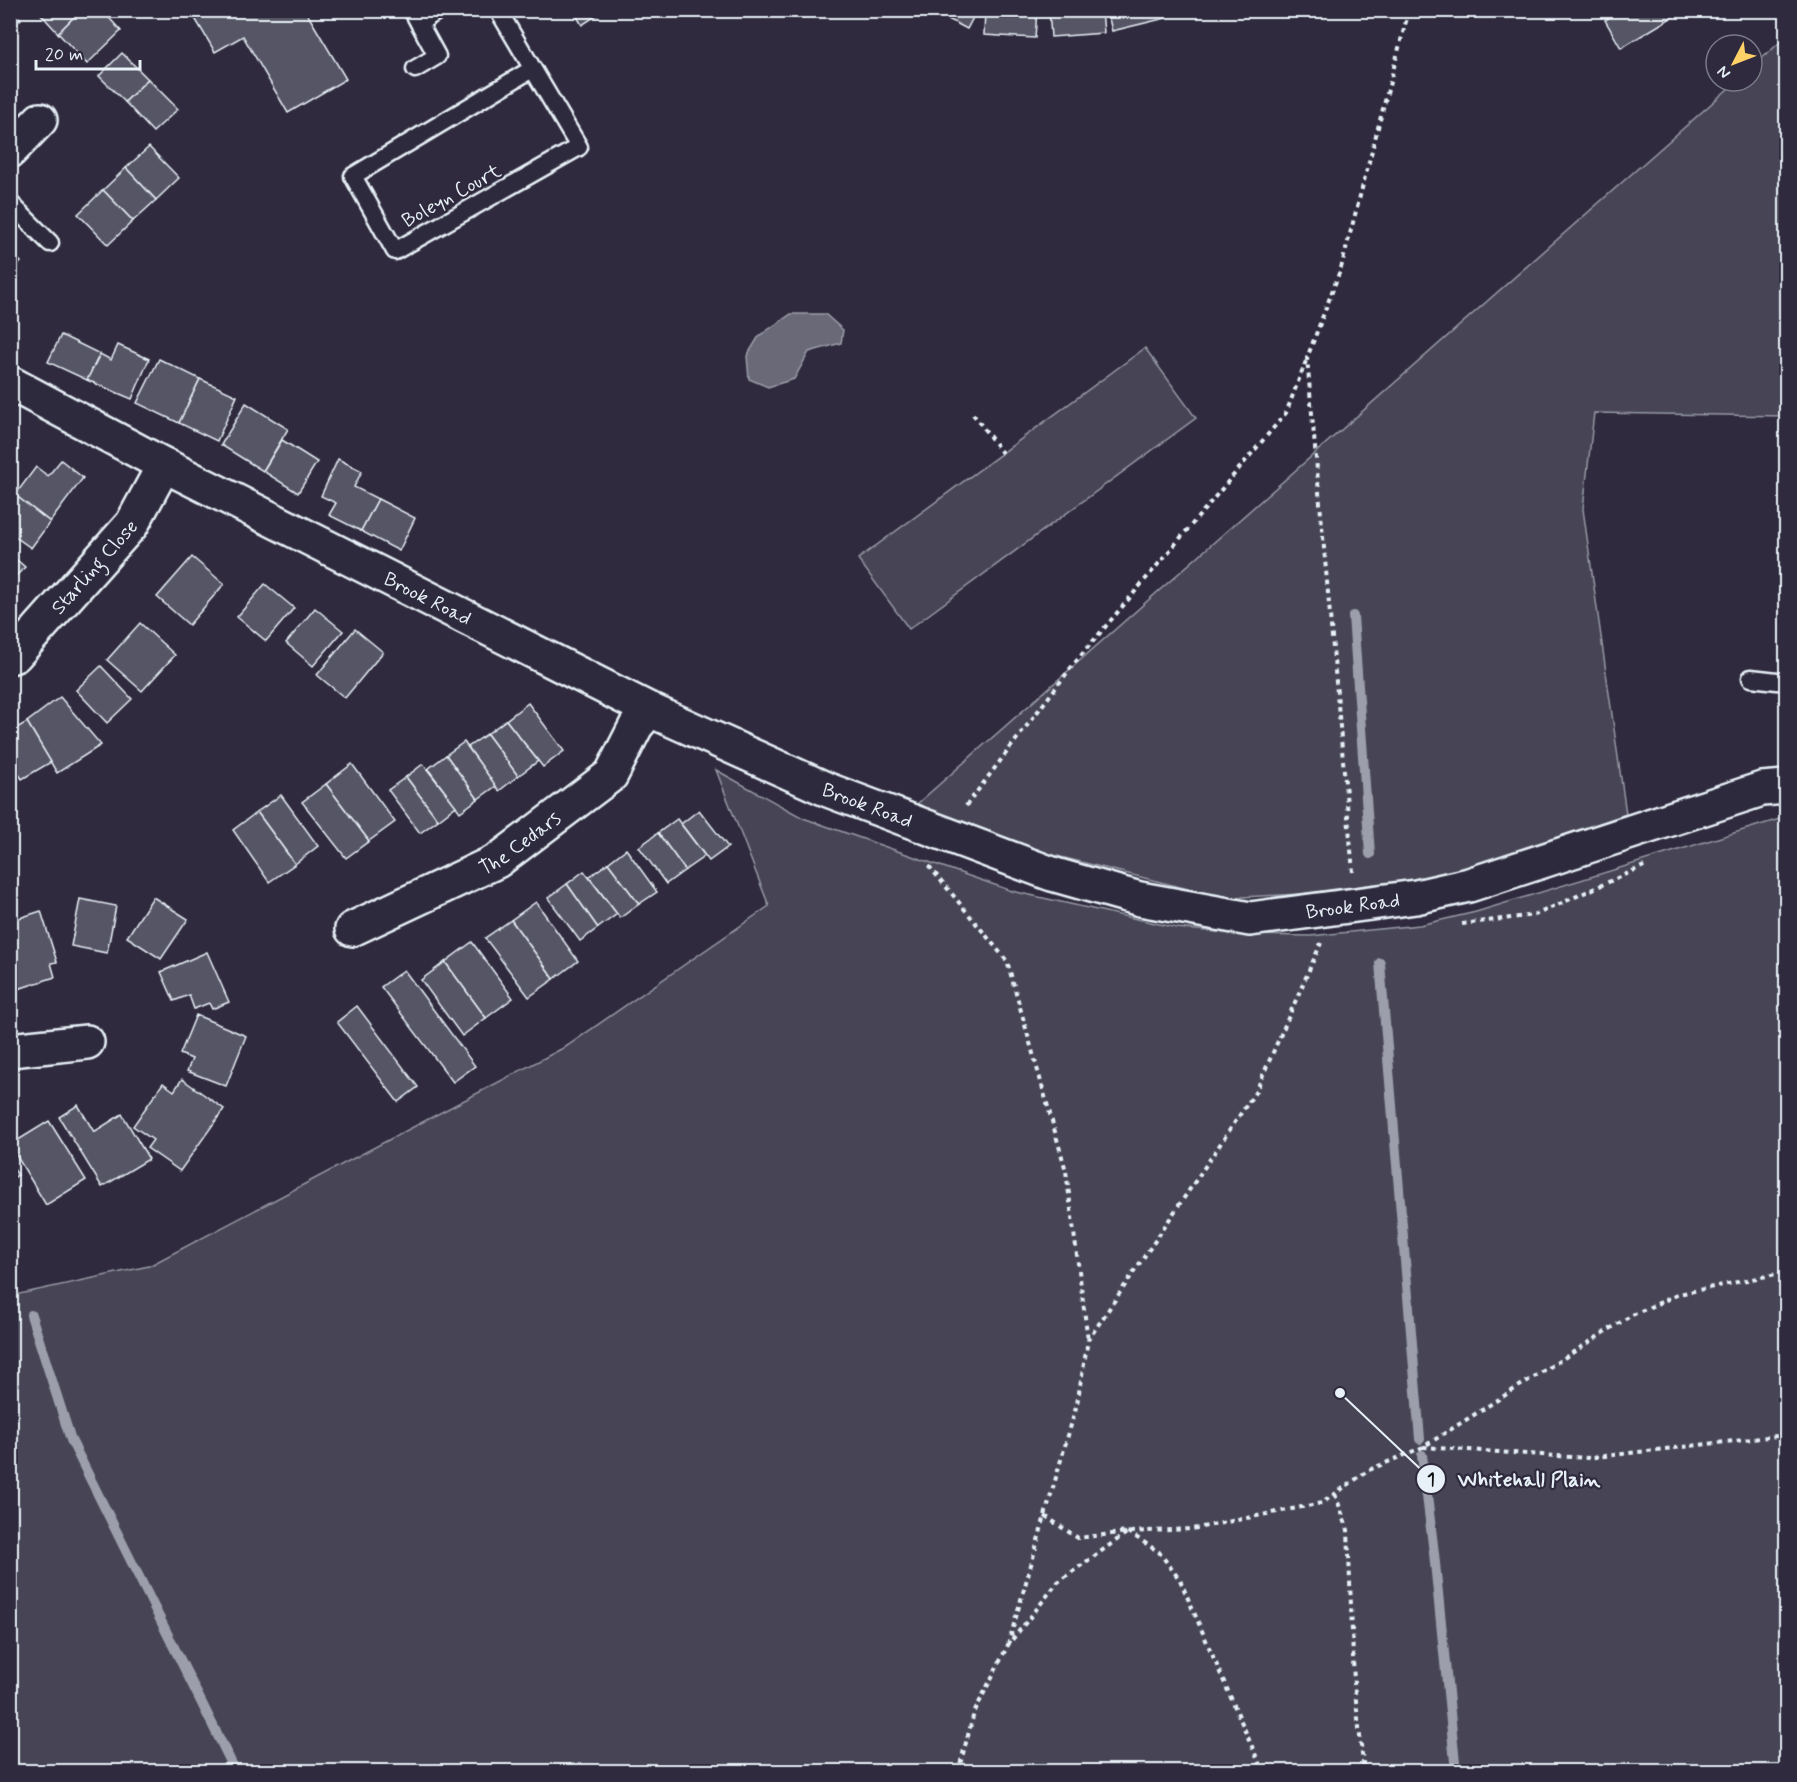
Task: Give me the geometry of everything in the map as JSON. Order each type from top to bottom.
[{"type":"street","points":[[10,151],[40,120]]},
{"type":"street","name":"Brook Road","points":[[10,383],[164,465],[650,710],[828,790],[1052,874],[1140,898],[1250,919],[1416,897],[1469,885],[1762,789],[1786,787]]},
{"type":"street","name":"Starling Close","points":[[10,657],[15,655],[132,524],[164,465]]},
{"type":"street","name":"The Cedars","points":[[352,929],[497,861],[611,775],[636,726],[650,710]]},
{"type":"street","points":[[10,1050],[87,1042]]},
{"type":"lane","points":[[415,69],[437,56],[416,17],[439,10]]},
{"type":"lane","name":"Boleyn Court","points":[[498,10],[579,147],[395,251],[353,176],[532,69]]},
{"type":"lane","points":[[10,203],[50,243]]},
{"type":"lane","points":[[1751,678],[1786,682]]},
{"type":"path","points":[[946,833],[1073,665],[1286,413],[1341,268],[1409,10]]},
{"type":"path","points":[[1089,1340],[1256,1091],[1324,936],[1356,905],[1307,358]]},
{"type":"path","points":[[973,414],[1002,453]]},
{"type":"path","points":[[923,858],[1007,961],[1066,1172],[1089,1340],[1077,1404],[1008,1645],[974,1713],[958,1772]]},
{"type":"path","points":[[1045,1516],[1078,1538],[1128,1532],[1192,1529],[1322,1503],[1369,1470],[1423,1447],[1632,1315],[1679,1294],[1786,1272]]},
{"type":"path","points":[[1423,1447],[1587,1458],[1786,1435]]},
{"type":"path","points":[[1335,1494],[1348,1530],[1354,1683],[1364,1772]]},
{"type":"path","points":[[1008,1645],[1058,1582],[1128,1532]]},
{"type":"path","points":[[1128,1532],[1159,1552],[1180,1580],[1263,1772]]},
{"type":"shaded area","points":[[1786,37],[1786,416],[1594,413],[1583,509],[1626,814],[1473,867],[1417,882],[1335,892],[1224,898],[1049,854],[917,804],[1723,93],[1764,93],[1764,56]]},
{"type":"shaded area","points":[[1145,348],[1196,418],[909,629],[858,559]]},
{"type":"shaded area","points":[[716,770],[803,818],[1012,891],[1177,928],[1247,935],[1310,936],[1420,925],[1476,912],[1786,817],[1786,1771],[11,1771],[10,1296],[149,1266],[567,1046],[769,906]]},
{"type":"water","points":[[791,314],[825,314],[843,330],[841,343],[809,352],[794,379],[768,387],[749,379],[747,356],[759,336]]},
{"type":"building","points":[[10,10],[21,19],[10,30]]},
{"type":"building","points":[[37,10],[81,10],[58,33]]},
{"type":"building","points":[[81,10],[102,10],[121,31],[87,64],[58,33]]},
{"type":"building","points":[[190,10],[305,10],[346,79],[288,113],[243,36],[215,52]]},
{"type":"building","points":[[573,10],[605,10],[582,25]]},
{"type":"building","points":[[931,10],[977,10],[967,29]]},
{"type":"building","points":[[985,10],[1037,10],[1035,38],[984,35]]},
{"type":"building","points":[[1049,10],[1102,10],[1104,33],[1051,37]]},
{"type":"building","points":[[1107,10],[1164,10],[1166,18],[1112,31]]},
{"type":"building","points":[[1621,10],[1680,10],[1681,12],[1621,48],[1605,20]]},
{"type":"building","points":[[122,53],[148,79],[125,102],[99,76]]},
{"type":"building","points":[[148,79],[178,109],[153,132],[125,102]]},
{"type":"building","points":[[149,147],[179,178],[156,200],[126,168]]},
{"type":"building","points":[[126,168],[156,200],[133,221],[103,190]]},
{"type":"building","points":[[103,190],[133,221],[108,245],[78,214]]},
{"type":"building","points":[[10,252],[21,262],[10,273]]},
{"type":"building","points":[[61,335],[100,354],[87,380],[48,362]]},
{"type":"building","points":[[118,345],[149,359],[132,399],[87,380],[100,354],[111,360]]},
{"type":"building","points":[[159,359],[200,379],[179,423],[137,403]]},
{"type":"building","points":[[200,379],[237,396],[217,441],[179,423]]},
{"type":"building","points":[[246,403],[288,429],[263,471],[221,445]]},
{"type":"building","points":[[282,440],[317,462],[298,493],[263,471]]},
{"type":"building","points":[[338,459],[362,471],[354,487],[378,499],[361,531],[329,515],[336,503],[321,496]]},
{"type":"building","points":[[61,460],[83,478],[50,522],[15,495],[36,467],[48,476]]},
{"type":"building","points":[[15,495],[50,522],[31,548],[10,533],[10,501]]},
{"type":"building","points":[[378,499],[415,518],[399,551],[361,531]]},
{"type":"building","points":[[10,554],[25,567],[10,582]]},
{"type":"building","points":[[192,557],[224,584],[189,625],[157,597]]},
{"type":"building","points":[[265,584],[294,608],[266,641],[237,617]]},
{"type":"building","points":[[315,608],[343,631],[313,666],[286,643]]},
{"type":"building","points":[[140,623],[175,655],[142,691],[107,660]]},
{"type":"building","points":[[355,629],[383,652],[345,698],[317,675]]},
{"type":"building","points":[[101,666],[132,699],[107,723],[76,690]]},
{"type":"building","points":[[60,697],[101,745],[57,773],[27,722]]},
{"type":"building","points":[[528,703],[564,751],[543,767],[506,720]]},
{"type":"building","points":[[506,720],[538,761],[518,776],[487,734]]},
{"type":"building","points":[[27,722],[51,762],[22,779],[10,760],[10,732]]},
{"type":"building","points":[[487,734],[518,776],[499,791],[468,747]]},
{"type":"building","points":[[464,742],[496,786],[478,799],[446,755]]},
{"type":"building","points":[[446,755],[478,799],[460,812],[428,769]]},
{"type":"building","points":[[352,764],[395,822],[369,841],[326,784]]},
{"type":"building","points":[[423,764],[456,806],[438,820],[406,777]]},
{"type":"building","points":[[406,777],[438,820],[420,833],[388,790]]},
{"type":"building","points":[[326,784],[369,841],[346,858],[302,802]]},
{"type":"building","points":[[281,795],[318,846],[295,864],[257,812]]},
{"type":"building","points":[[699,810],[728,847],[709,861],[681,824]]},
{"type":"building","points":[[257,812],[295,864],[269,882],[233,830]]},
{"type":"building","points":[[677,819],[705,856],[685,870],[658,833]]},
{"type":"building","points":[[658,833],[685,870],[666,884],[639,847]]},
{"type":"building","points":[[626,849],[657,892],[639,904],[608,863]]},
{"type":"building","points":[[608,863],[639,904],[620,918],[589,877]]},
{"type":"building","points":[[584,871],[617,914],[598,928],[567,884]]},
{"type":"building","points":[[567,884],[598,928],[580,941],[548,898]]},
{"type":"building","points":[[153,897],[188,919],[161,959],[127,937]]},
{"type":"building","points":[[80,899],[116,906],[107,953],[71,946]]},
{"type":"building","points":[[536,902],[578,961],[554,979],[511,920]]},
{"type":"building","points":[[41,911],[57,962],[51,963],[55,977],[18,989],[10,966],[10,921]]},
{"type":"building","points":[[511,920],[554,979],[529,997],[485,938]]},
{"type":"building","points":[[472,942],[513,998],[486,1018],[445,962]]},
{"type":"building","points":[[207,952],[229,1002],[212,1009],[209,1003],[194,1009],[189,995],[174,1001],[161,972]]},
{"type":"building","points":[[445,962],[486,1018],[462,1036],[421,980]]},
{"type":"building","points":[[404,970],[475,1066],[453,1082],[381,987]]},
{"type":"building","points":[[10,988],[17,1005],[10,1007]]},
{"type":"building","points":[[357,1006],[418,1087],[398,1102],[337,1022]]},
{"type":"building","points":[[196,1015],[246,1036],[226,1086],[187,1071],[192,1059],[180,1054]]},
{"type":"building","points":[[182,1079],[224,1109],[180,1171],[147,1148],[153,1140],[133,1126],[163,1083],[174,1091]]},
{"type":"building","points":[[78,1105],[94,1132],[122,1114],[149,1159],[102,1187],[59,1117]]},
{"type":"building","points":[[49,1121],[86,1180],[46,1205],[10,1145]]},
{"type":"building","points":[[10,1164],[18,1175],[10,1180]]},
{"type":"waterway","points":[[1353,616],[1370,854]]},
{"type":"waterway","points":[[1380,963],[1420,1439]]},
{"type":"waterway","points":[[31,1315],[71,1440],[236,1772]]},
{"type":"waterway","points":[[1422,1455],[1456,1772]]},
{"type":"place","name":"Whitehall Plain","points":[[1340,1393]]}]
